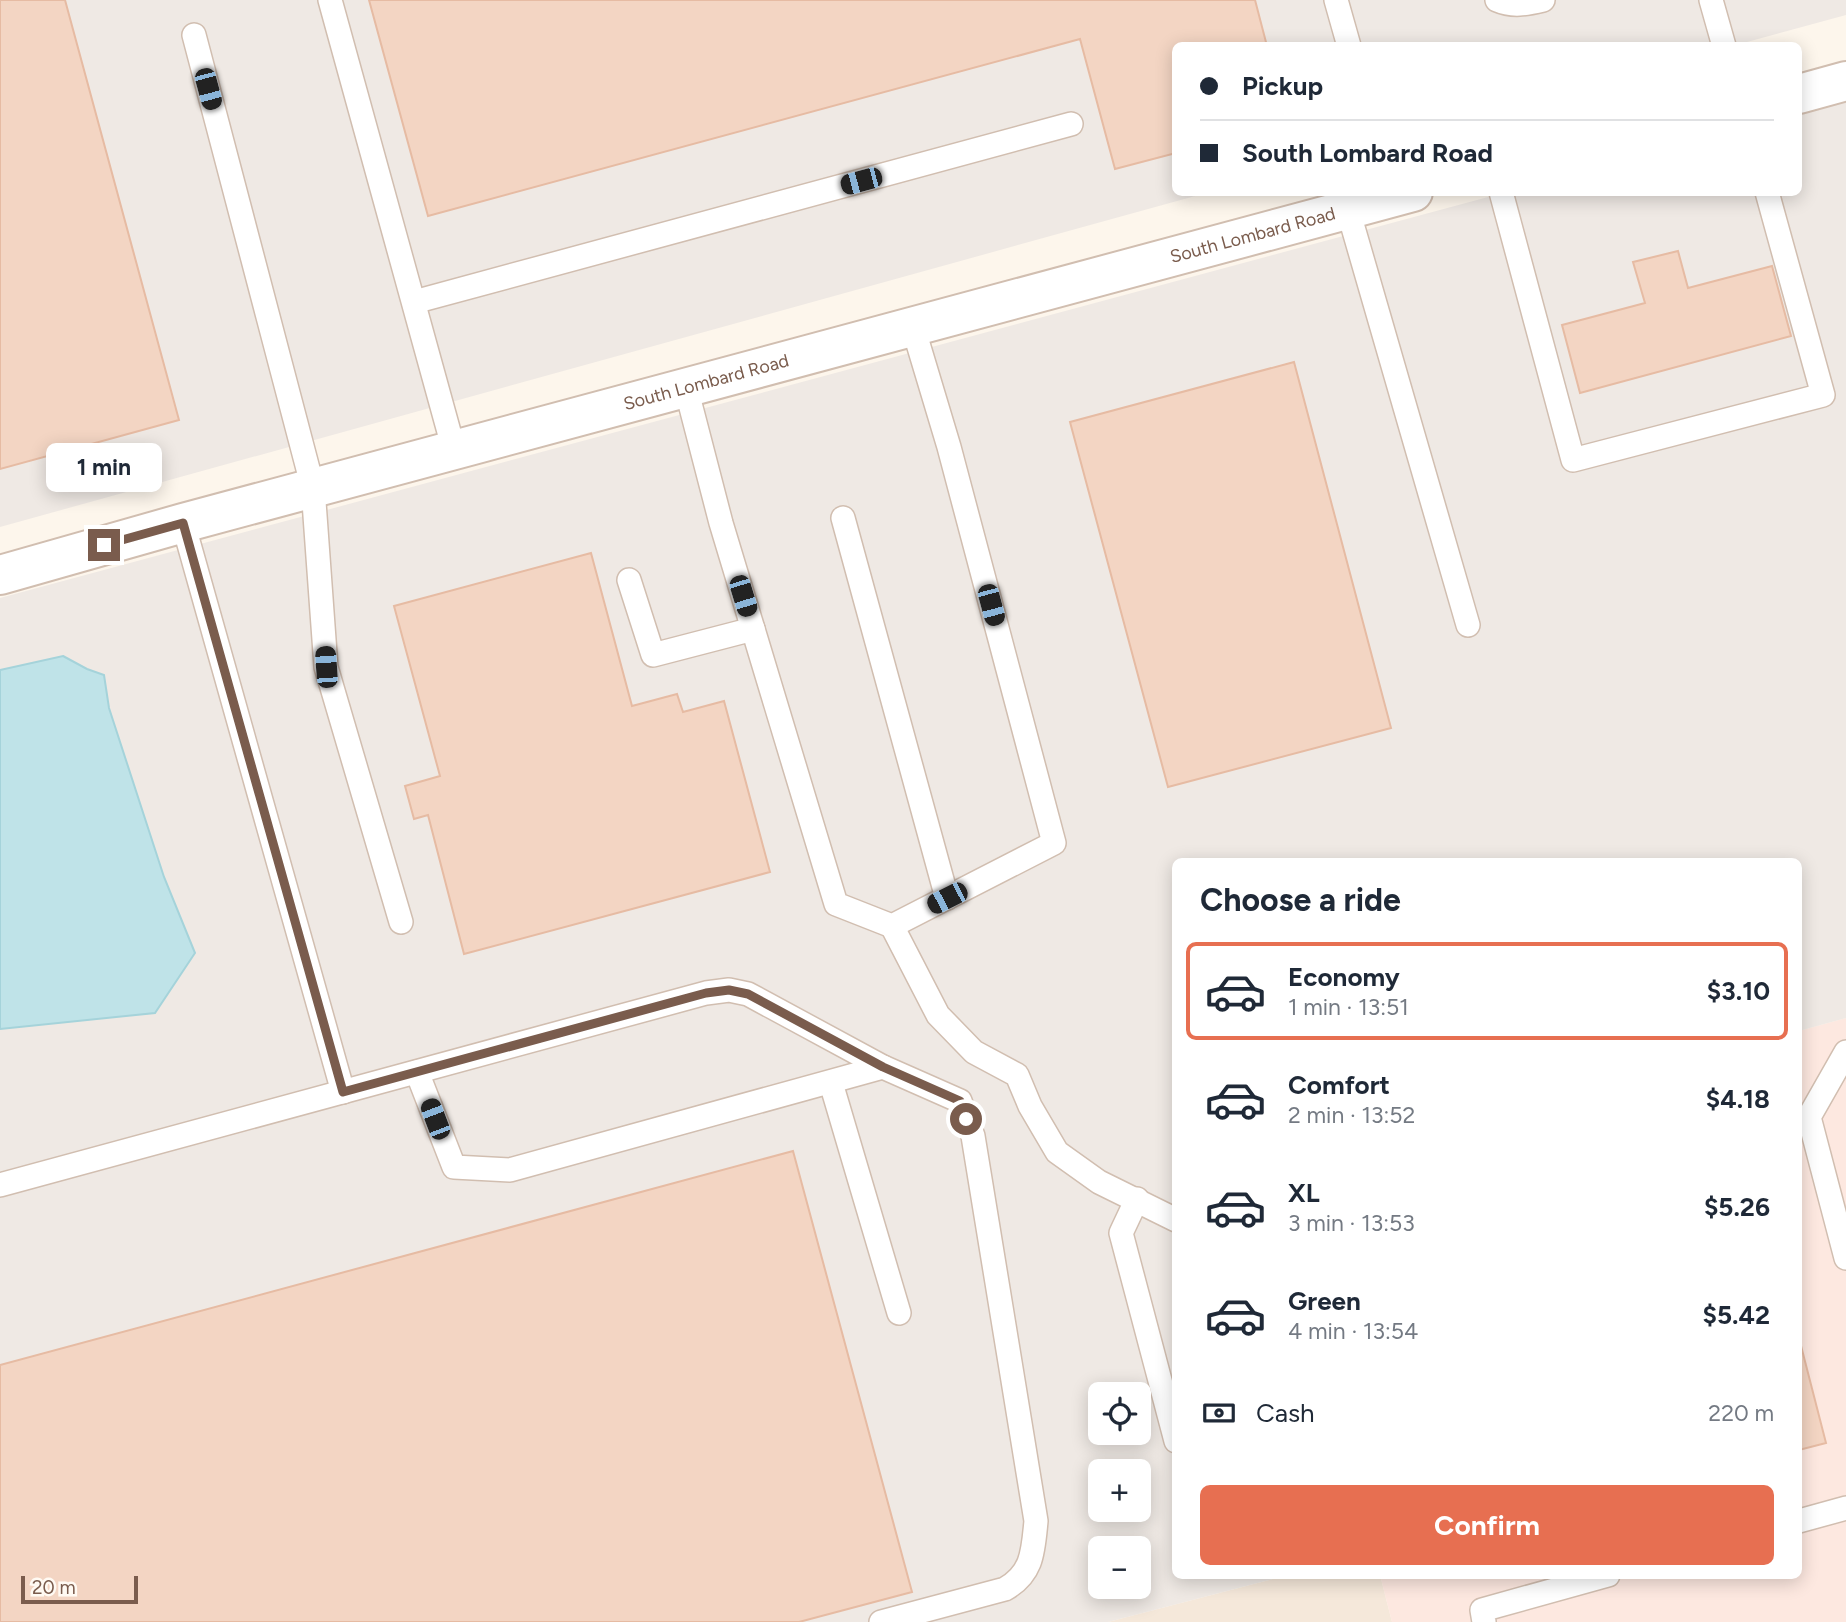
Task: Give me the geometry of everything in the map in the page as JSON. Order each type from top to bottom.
[{"type":"street","points":[[1802,93],[1846,81]]},
{"type":"street","name":"South Lombard Road","points":[[0,575],[1392,196]]},
{"type":"lane","points":[[330,0],[454,450]]},
{"type":"lane","points":[[1336,0],[1348,42]]},
{"type":"lane","points":[[1497,0],[1507,4],[1524,5],[1543,0]]},
{"type":"lane","points":[[1710,0],[1723,42]]},
{"type":"lane","points":[[194,35],[313,488],[326,667],[401,922]]},
{"type":"lane","points":[[414,302],[1071,124]]},
{"type":"lane","points":[[1501,196],[1573,460],[1823,395],[1768,196]]},
{"type":"lane","points":[[1348,210],[1468,625]]},
{"type":"lane","points":[[892,926],[1054,843],[948,447],[913,327]]},
{"type":"lane","points":[[686,388],[721,523],[836,904],[892,926],[938,1015],[974,1052],[1017,1074],[1030,1106],[1057,1152],[1100,1182],[1172,1218]]},
{"type":"lane","points":[[843,518],[947,898]]},
{"type":"lane","points":[[183,523],[343,1092]]},
{"type":"lane","points":[[629,580],[653,655],[753,629]]},
{"type":"lane","points":[[0,1185],[706,993],[729,990],[748,994],[883,1067],[960,1101],[972,1136],[1036,1521],[1029,1566],[1017,1582],[1005,1589],[881,1622]]},
{"type":"lane","points":[[1846,1052],[1809,1117],[1846,1258]]},
{"type":"lane","points":[[417,1072],[454,1167],[510,1170],[883,1067]]},
{"type":"lane","points":[[831,1083],[899,1313]]},
{"type":"lane","points":[[1137,1199],[1121,1233],[1172,1426]]},
{"type":"lane","points":[[1802,1520],[1846,1508]]},
{"type":"lane","points":[[1484,1622],[1482,1611],[1594,1579]]},
{"type":"shaded area","points":[[0,0],[1846,0],[1846,15],[1747,42],[1172,42],[1172,196],[1195,196],[0,527]]},
{"type":"shaded area","points":[[1846,100],[1846,1018],[1802,1030],[1802,858],[1172,858],[1172,1579],[1273,1579],[1108,1622],[0,1622],[0,598],[1492,196],[1802,196],[1802,112]]},
{"type":"shaded area","points":[[1846,1018],[1846,1622],[1392,1622],[1381,1579],[1802,1579],[1802,1030]]},
{"type":"shaded area","points":[[1273,1579],[1381,1579],[1392,1622],[1108,1622]]},
{"type":"water","points":[[63,656],[104,675],[109,708],[164,877],[195,953],[155,1013],[0,1029],[0,670]]},
{"type":"building","points":[[0,0],[65,0],[179,420],[0,469]]},
{"type":"building","points":[[369,0],[1255,0],[1266,42],[1172,42],[1172,154],[1115,169],[1080,39],[428,216]]},
{"type":"building","points":[[1678,251],[1688,288],[1772,266],[1791,336],[1580,393],[1562,325],[1645,303],[1633,262]]},
{"type":"building","points":[[1294,362],[1391,728],[1168,787],[1070,422]]},
{"type":"building","points":[[591,553],[632,706],[677,694],[683,712],[724,701],[770,872],[464,954],[428,815],[414,819],[405,786],[440,776],[394,606]]},
{"type":"building","points":[[793,1151],[912,1592],[799,1622],[0,1622],[0,1365]]},
{"type":"building","points":[[1802,1350],[1826,1443],[1802,1449]]},
{"type":"route","points":[[104,545],[183,523],[343,1092],[706,993],[729,990],[748,994],[883,1067],[960,1101],[966,1119]]}]
